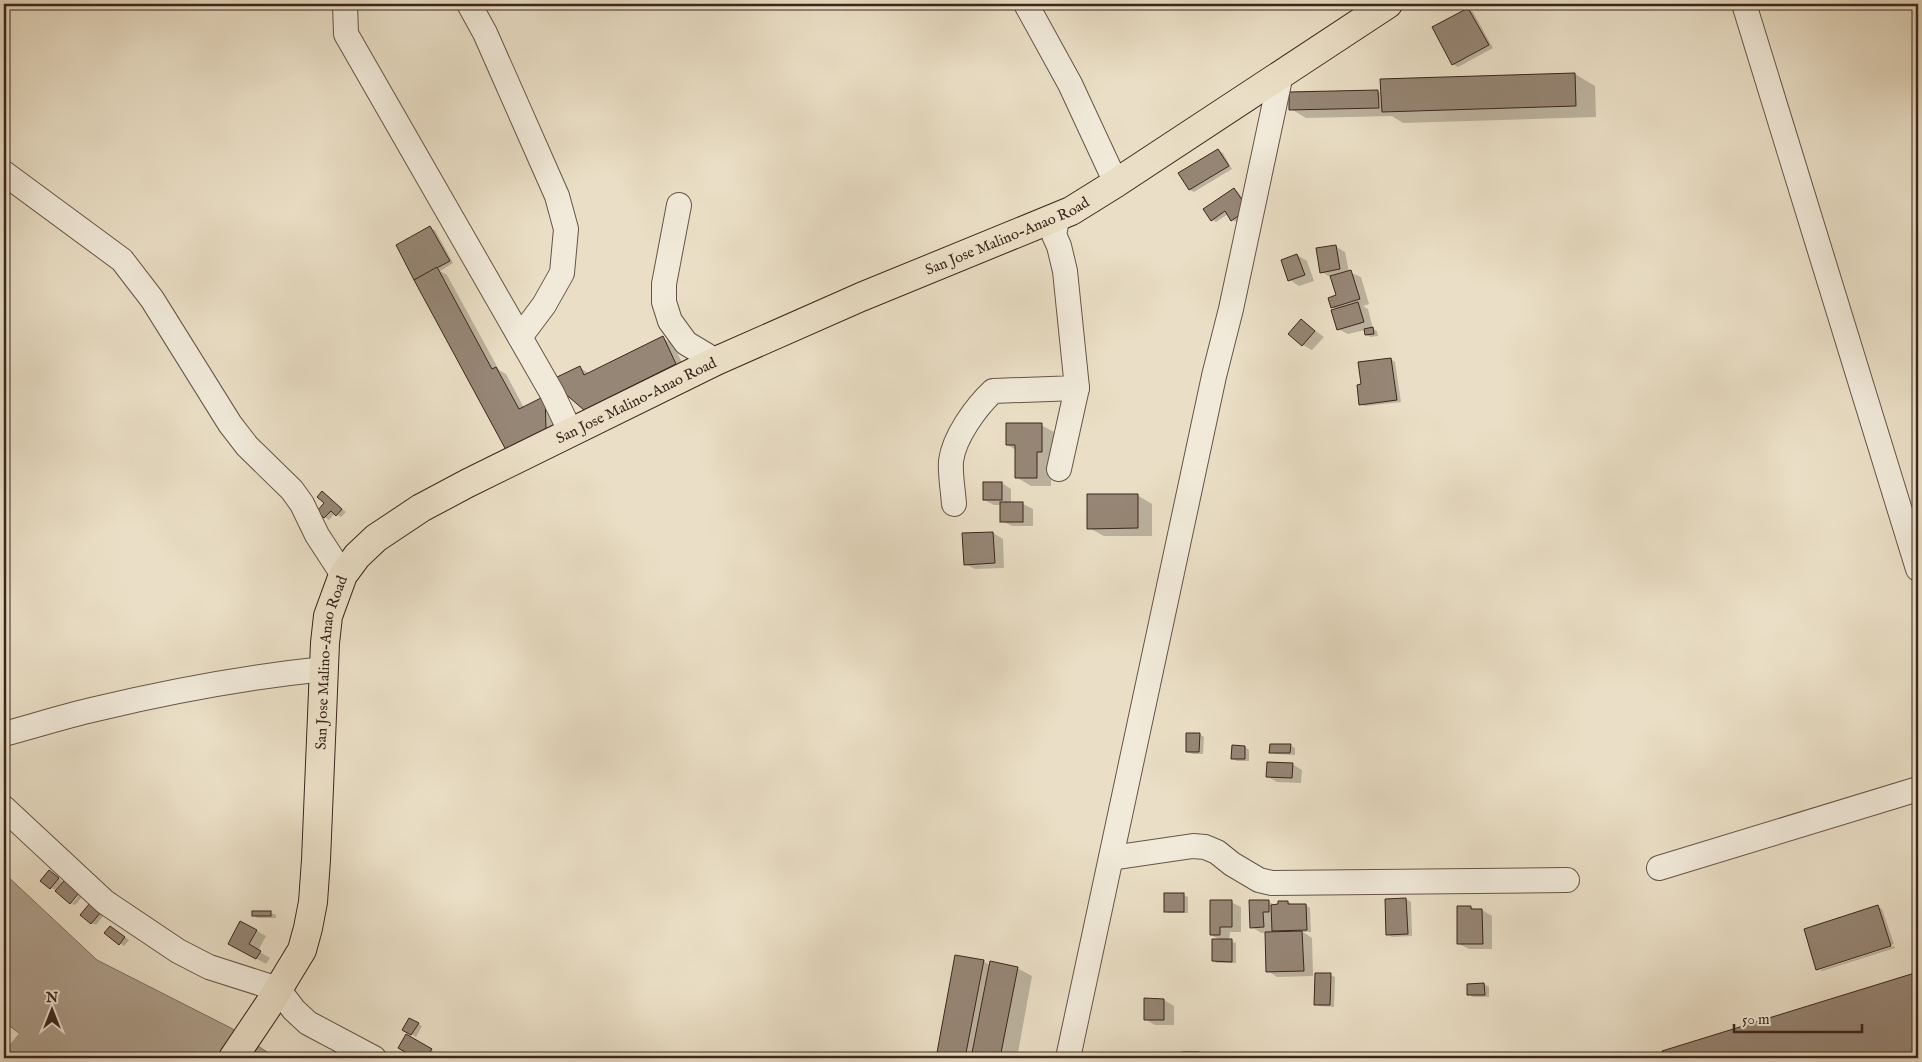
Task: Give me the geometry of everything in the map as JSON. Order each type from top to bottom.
[{"type":"main road","name":"San Jose Malino-Anao Road","points":[[233,1058],[302,950],[308,928],[313,902],[325,643],[328,616],[343,575],[357,556],[370,544],[396,523],[468,483],[716,361],[861,297],[1071,211],[1388,4]]},
{"type":"street","points":[[345,4],[346,34],[552,393],[571,433]]},
{"type":"street","points":[[469,4],[485,33],[557,196],[566,229],[562,273],[544,305],[520,337]]},
{"type":"street","points":[[1026,4],[1070,84],[1116,183]]},
{"type":"street","points":[[1744,4],[1918,569]]},
{"type":"street","points":[[1068,1058],[1212,385],[1231,309],[1281,74]]},
{"type":"street","points":[[4,173],[122,260],[152,299],[230,424],[247,446],[292,490],[302,504],[318,535],[343,575]]},
{"type":"street","points":[[679,205],[664,284],[664,302],[670,321],[686,342],[716,361]]},
{"type":"street","points":[[1058,215],[1054,235],[1065,270],[1077,388],[1059,469]]},
{"type":"street","points":[[954,504],[951,462],[954,449],[960,435],[983,400],[993,391],[1077,388]]},
{"type":"street","points":[[4,734],[95,709],[137,700],[261,676],[324,669]]},
{"type":"street","points":[[1659,868],[1918,789]]},
{"type":"street","points":[[4,808],[105,902],[178,952],[273,998],[294,1010],[308,1023],[374,1058]]},
{"type":"street","points":[[1111,858],[1193,846],[1205,847],[1217,852],[1232,864],[1259,880],[1272,883],[1567,880]]},
{"type":"shaded area","points":[[4,873],[97,960],[231,1028],[276,1058],[53,1058],[4,1022]]},
{"type":"building","points":[[1468,8],[1489,45],[1452,65],[1432,27]]},
{"type":"building","points":[[1575,73],[1576,106],[1382,112],[1380,79]]},
{"type":"building","points":[[1378,90],[1379,108],[1289,110],[1289,92]]},
{"type":"building","points":[[1218,149],[1229,166],[1189,190],[1178,173]]},
{"type":"building","points":[[1234,188],[1248,209],[1231,221],[1225,211],[1211,221],[1203,209]]},
{"type":"building","points":[[430,226],[450,261],[414,280],[396,245]]},
{"type":"building","points":[[1336,245],[1340,269],[1320,273],[1316,248]]},
{"type":"building","points":[[1297,254],[1305,275],[1288,281],[1281,260]]},
{"type":"building","points":[[437,267],[492,369],[496,367],[519,409],[545,396],[546,429],[506,450],[414,280]]},
{"type":"building","points":[[1351,270],[1360,299],[1331,308],[1328,298],[1336,295],[1330,276]]},
{"type":"building","points":[[1358,302],[1364,322],[1337,330],[1331,310]]},
{"type":"building","points":[[1301,319],[1315,331],[1302,346],[1288,334]]},
{"type":"building","points":[[1373,327],[1374,334],[1365,335],[1364,329]]},
{"type":"building","points":[[663,336],[676,364],[584,410],[562,391],[555,378],[580,366],[584,375]]},
{"type":"building","points":[[1391,358],[1397,400],[1359,405],[1357,385],[1361,384],[1358,362]]},
{"type":"building","points":[[1006,423],[1042,423],[1042,452],[1037,452],[1037,478],[1015,478],[1015,445],[1006,445]]},
{"type":"building","points":[[983,482],[1002,482],[1002,500],[983,500]]},
{"type":"building","points":[[322,491],[342,509],[336,516],[331,511],[324,518],[317,511],[324,503],[317,497]]},
{"type":"building","points":[[1087,494],[1138,494],[1138,528],[1087,529]]},
{"type":"building","points":[[1000,502],[1023,502],[1023,522],[1000,522]]},
{"type":"building","points":[[993,532],[995,563],[964,565],[962,533]]},
{"type":"building","points":[[1186,733],[1200,733],[1199,752],[1186,752]]},
{"type":"building","points":[[1270,744],[1291,744],[1290,753],[1269,753]]},
{"type":"building","points":[[1232,745],[1245,746],[1245,759],[1231,759]]},
{"type":"building","points":[[1267,762],[1293,763],[1292,778],[1266,777]]},
{"type":"building","points":[[49,870],[59,878],[50,889],[40,881]]},
{"type":"building","points":[[65,880],[79,893],[70,904],[55,891]]},
{"type":"building","points":[[1164,893],[1184,893],[1184,912],[1164,912]]},
{"type":"building","points":[[1406,898],[1408,934],[1386,935],[1385,899]]},
{"type":"building","points":[[1210,900],[1232,900],[1232,927],[1220,927],[1220,935],[1210,935]]},
{"type":"building","points":[[1249,900],[1269,900],[1269,912],[1263,912],[1264,927],[1250,928]]},
{"type":"building","points":[[1278,901],[1288,901],[1288,904],[1306,904],[1307,930],[1272,931],[1271,905],[1278,904]]},
{"type":"building","points":[[90,903],[101,912],[91,924],[80,915]]},
{"type":"building","points":[[1878,905],[1891,946],[1816,970],[1804,929]]},
{"type":"building","points":[[1457,906],[1471,906],[1471,909],[1482,909],[1483,944],[1457,944]]},
{"type":"building","points":[[252,911],[271,911],[271,916],[252,916]]},
{"type":"building","points":[[240,921],[257,930],[249,944],[261,951],[256,959],[228,944]]},
{"type":"building","points":[[110,926],[125,937],[119,945],[104,933]]},
{"type":"building","points":[[1302,931],[1304,971],[1266,972],[1265,932]]},
{"type":"building","points":[[1212,939],[1232,939],[1232,962],[1212,961]]},
{"type":"building","points":[[955,955],[984,960],[965,1058],[936,1058]]},
{"type":"building","points":[[990,961],[1018,967],[1000,1058],[971,1058]]},
{"type":"building","points":[[1918,972],[1918,1058],[1665,1058],[1662,1051]]},
{"type":"building","points":[[1315,973],[1331,973],[1330,1005],[1314,1005]]},
{"type":"building","points":[[1484,983],[1485,995],[1467,995],[1467,984]]},
{"type":"building","points":[[1144,998],[1164,999],[1164,1020],[1144,1020]]},
{"type":"building","points":[[409,1018],[419,1023],[411,1035],[402,1030]]},
{"type":"building","points":[[406,1034],[432,1049],[426,1058],[416,1058],[398,1048]]},
{"type":"building","points":[[1182,1052],[1199,1052],[1199,1058],[1182,1058]]},
{"type":"waterway","points":[[18,1058],[33,1040]]}]
